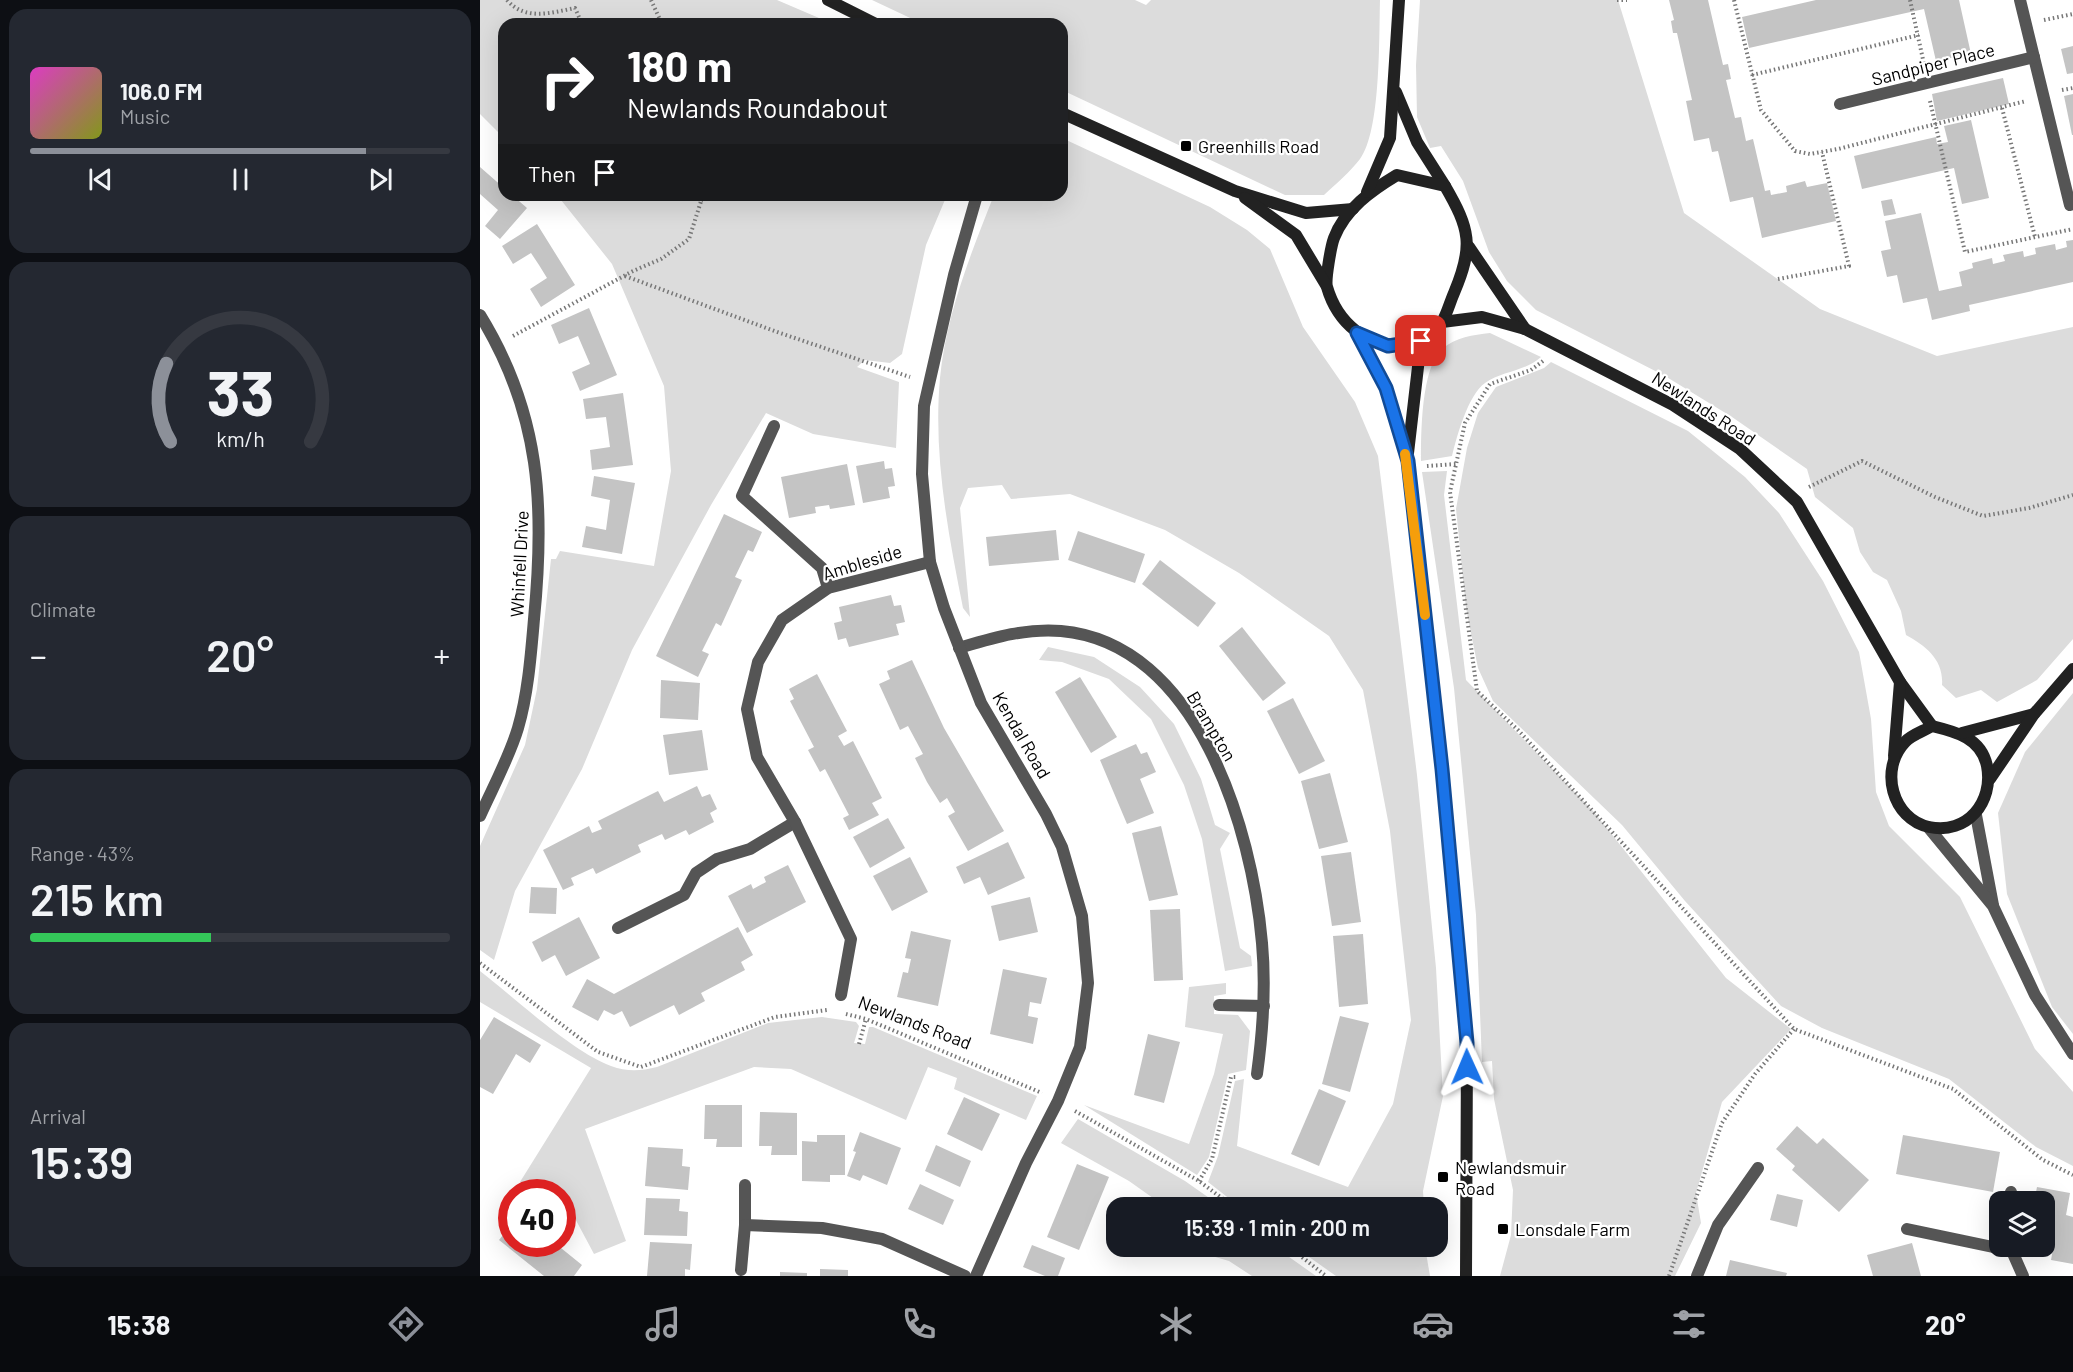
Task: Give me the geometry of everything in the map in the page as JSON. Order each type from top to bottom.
[{"type":"street","points":[[828,0],[864,18]]},
{"type":"street","points":[[1326,285],[1334,238],[1367,192],[1390,138],[1399,0]]},
{"type":"street","points":[[2020,0],[2070,205]]},
{"type":"street","name":"Sandpiper Place","points":[[1840,104],[2034,57]]},
{"type":"street","points":[[1357,333],[1388,346],[1421,341],[1442,322],[1460,279],[1469,247],[1461,214],[1417,142],[1394,88]]},
{"type":"street","points":[[1068,116],[1235,191],[1306,213],[1353,209]]},
{"type":"street","points":[[1367,192],[1397,175],[1445,186]]},
{"type":"street","points":[[1235,191],[1296,235],[1326,285],[1341,318],[1357,333],[1386,388],[1408,464],[1442,769],[1467,1043],[1466,1276]]},
{"type":"street","name":"Kendal Road","points":[[975,201],[954,275],[924,406],[922,474],[930,562],[959,648],[981,703],[1047,814],[1062,847],[1082,916],[1087,952],[1085,1015],[1080,1047],[1058,1101],[1026,1163],[976,1276]]},
{"type":"street","name":"Newlands Road","points":[[1469,247],[1525,329]]},
{"type":"street","name":"Whinfell Drive","points":[[480,315],[513,382],[527,426],[539,489],[541,526],[532,645],[518,727],[480,815]]},
{"type":"street","name":"Newlands Road","points":[[1442,322],[1482,317],[1525,329],[1672,405],[1740,449],[1797,502],[1900,682],[1932,726]]},
{"type":"street","points":[[1408,464],[1421,341]]},
{"type":"street","points":[[774,426],[742,496],[822,568],[828,588]]},
{"type":"street","name":"Ambleside","points":[[841,995],[851,939],[795,822],[757,757],[747,709],[758,662],[782,620],[828,588],[930,562]]},
{"type":"street","name":"Brampton","points":[[959,648],[1013,633],[1038,630],[1063,631],[1088,636],[1112,645],[1154,673],[1176,698],[1202,735],[1216,763],[1247,851],[1263,944],[1264,1006],[1257,1074]]},
{"type":"street","points":[[1993,906],[1976,815],[1986,796],[1990,779],[2034,714],[2073,669]]},
{"type":"street","points":[[1900,682],[1890,782],[1900,808],[1912,820],[1928,827],[1946,828],[1976,815]]},
{"type":"street","points":[[1962,733],[2034,714]]},
{"type":"street","points":[[1893,763],[1905,742],[1932,726],[1962,733],[1976,743],[1985,758],[1990,779]]},
{"type":"street","points":[[618,928],[684,895],[696,873],[717,859],[750,849],[795,822]]},
{"type":"street","points":[[1928,827],[1993,906],[2035,995],[2073,1054]]},
{"type":"street","points":[[1219,1005],[1264,1006]]},
{"type":"street","points":[[1697,1276],[1718,1225],[1758,1168]]},
{"type":"street","points":[[741,1270],[745,1225],[745,1185]]},
{"type":"street","points":[[745,1225],[822,1228],[882,1239],[965,1276]]},
{"type":"street","points":[[1907,1229],[1989,1246]]},
{"type":"street","points":[[2015,1257],[2023,1276]]},
{"type":"path","points":[[507,0],[516,10],[540,14],[575,8],[579,18]]},
{"type":"path","points":[[651,0],[659,18]]},
{"type":"path","points":[[1617,0],[1627,0]]},
{"type":"path","points":[[1752,75],[1919,35],[1911,0]]},
{"type":"path","points":[[2026,24],[2073,14]]},
{"type":"path","points":[[2002,108],[2036,237]]},
{"type":"path","points":[[1934,125],[1965,252],[2073,229]]},
{"type":"path","points":[[1778,279],[1849,266],[1822,152]]},
{"type":"path","points":[[496,345],[661,259],[689,239],[703,201]]},
{"type":"path","points":[[625,276],[780,333],[900,374],[929,381]]},
{"type":"path","points":[[1562,347],[1531,370],[1490,384],[1465,423],[1450,492],[1477,691],[1518,730],[1794,1029],[1953,1089],[2043,1160],[2073,1174]]},
{"type":"path","points":[[1791,496],[1862,461],[1935,497],[1983,516],[2029,508],[2073,495]]},
{"type":"path","points":[[1408,464],[1456,464]]},
{"type":"path","name":"Newlands Road","points":[[480,963],[598,1052],[641,1067],[775,1017],[831,1011]]},
{"type":"path","name":"Newlands Road","points":[[837,1012],[866,1019],[1033,1087],[1199,1181],[1220,1197]]},
{"type":"path","points":[[859,1044],[866,1019]]},
{"type":"path","points":[[1669,1276],[1722,1124],[1755,1074],[1794,1029]]},
{"type":"path","points":[[1199,1181],[1212,1159],[1231,1077],[1257,1074]]},
{"type":"path","points":[[1302,1257],[1326,1276]]},
{"type":"shaded area","points":[[480,0],[777,0],[819,18],[498,18],[498,132],[480,114]]},
{"type":"shaded area","points":[[872,0],[1135,0],[1146,5],[1151,0],[1380,0],[1378,83],[1372,128],[1367,146],[1360,159],[1324,195],[1285,195],[1068,93],[1068,18],[910,18]]},
{"type":"shaded area","points":[[1420,0],[1618,0],[1684,213],[1820,309],[1937,356],[2073,327],[2073,639],[2037,680],[1997,702],[1981,690],[1956,698],[1942,685],[1942,676],[1937,661],[1927,649],[1906,635],[1901,611],[1887,580],[1873,572],[1860,552],[1853,528],[1815,497],[1807,469],[1732,417],[1665,376],[1536,310],[1507,281],[1489,252],[1463,181],[1441,146],[1430,148],[1417,117],[1416,65]]},
{"type":"shaded area","points":[[1068,141],[1210,207],[1247,230],[1270,249],[1303,327],[1355,402],[1378,456],[1417,775],[1436,968],[1443,1096],[1423,1197],[1227,1197],[1208,1182],[1218,1156],[1235,1081],[1244,1079],[1237,1146],[1348,1187],[1393,1104],[1411,1020],[1390,831],[1363,690],[1329,636],[1239,573],[1165,530],[1070,494],[1011,499],[1002,485],[968,488],[960,508],[970,617],[963,608],[947,523],[940,465],[938,407],[940,378],[954,308],[968,262],[992,201],[1068,201]]},
{"type":"shaded area","points":[[562,201],[944,201],[926,245],[902,354],[890,363],[865,360],[857,367],[899,382],[896,448],[813,434],[766,413],[711,505],[632,650],[582,769],[515,891],[494,960],[480,950],[480,846],[525,745],[537,689],[551,559],[556,559],[560,551],[654,566],[671,471],[664,386],[612,264]]},
{"type":"shaded area","points":[[1490,333],[1541,357],[1527,366],[1485,383],[1468,406],[1452,456],[1421,461],[1426,386],[1435,358],[1442,349],[1459,339]]},
{"type":"shaded area","points":[[1551,362],[1688,431],[1745,477],[1779,513],[1823,581],[1859,652],[1871,719],[1876,792],[1889,826],[1960,897],[2035,1049],[2073,1092],[2073,1166],[2036,1147],[1949,1079],[1822,1028],[1781,1006],[1685,901],[1622,825],[1493,701],[1478,668],[1466,608],[1456,509],[1467,448],[1478,413],[1496,387],[1544,368]]},
{"type":"shaded area","points":[[1447,471],[1444,495],[1466,680],[1594,812],[1726,978],[1791,1029],[1722,1102],[1696,1193],[1701,1223],[1675,1276],[1500,1276],[1511,1235],[1513,1190],[1494,1099],[1492,1061],[1482,1062],[1476,915],[1454,688],[1422,472]]},
{"type":"shaded area","points":[[1048,647],[1094,657],[1140,687],[1174,724],[1201,779],[1215,825],[1230,833],[1220,849],[1240,948],[1251,956],[1252,966],[1225,971],[1202,839],[1184,785],[1151,719],[1109,679],[1062,662],[1039,660]]},
{"type":"shaded area","points":[[2073,693],[2073,1034],[2052,1007],[2007,894],[1998,813],[2025,752]]},
{"type":"shaded area","points":[[480,971],[561,1037],[595,1059],[628,1070],[657,1067],[768,1023],[822,1017],[856,1022],[859,1026],[854,1043],[865,1044],[869,1027],[873,1027],[1037,1096],[1026,1120],[954,1089],[957,1078],[928,1067],[906,1120],[791,1069],[754,1067],[585,1129],[626,1241],[594,1254],[576,1220],[576,1179],[522,1179],[591,1068],[480,1002]]},
{"type":"shaded area","points":[[1226,983],[1226,994],[1214,996],[1214,1014],[1238,1015],[1250,1031],[1246,1070],[1228,1074],[1209,1157],[1197,1175],[1084,1105],[1189,1144],[1214,1074],[1223,1034],[1185,1027],[1189,987]]},
{"type":"shaded area","points":[[1078,1119],[1185,1181],[1208,1197],[1152,1197],[1129,1181],[1061,1143]]},
{"type":"shaded area","points":[[1215,1257],[1289,1257],[1316,1276],[1252,1276],[1229,1261]]},
{"type":"shaded area","points":[[1309,1257],[1427,1257],[1430,1276],[1336,1276]]},
{"type":"building","points":[[1669,0],[1708,0],[1723,65],[1728,64],[1731,79],[1726,80],[1735,118],[1741,117],[1746,141],[1753,139],[1765,191],[1770,190],[1771,195],[1787,192],[1786,186],[1805,181],[1807,187],[1827,183],[1836,221],[1762,238],[1753,197],[1730,202],[1718,151],[1712,152],[1709,138],[1694,141],[1686,101],[1692,100],[1677,33],[1673,33],[1671,21],[1674,20]]},
{"type":"building","points":[[1816,0],[1959,0],[1971,54],[1936,61],[1924,9],[1749,48],[1742,17]]},
{"type":"building","points":[[2073,46],[2073,73],[2067,74],[2061,49]]},
{"type":"building","points":[[2003,78],[2009,104],[1937,121],[1932,94]]},
{"type":"building","points":[[2073,94],[2073,135],[2072,135],[2064,96]]},
{"type":"building","points":[[1971,120],[1989,198],[1962,204],[1954,168],[1862,189],[1854,156],[1936,137],[1937,144],[1948,142],[1944,126]]},
{"type":"building","points":[[480,167],[498,183],[498,201],[519,201],[527,208],[500,239],[485,226],[498,210],[480,194]]},
{"type":"building","points":[[1892,199],[1896,214],[1884,216],[1881,201]]},
{"type":"building","points":[[1921,213],[1939,291],[1962,286],[1959,272],[1973,268],[1972,263],[1992,258],[1993,264],[2005,261],[2003,255],[2023,251],[2024,257],[2036,254],[2035,248],[2055,244],[2056,250],[2067,247],[2066,241],[2073,240],[2073,282],[1969,305],[1970,311],[1932,320],[1927,298],[1903,303],[1897,275],[1887,277],[1881,251],[1891,249],[1885,221]]},
{"type":"building","points":[[537,224],[575,285],[541,307],[530,289],[547,278],[539,265],[531,253],[513,264],[502,246]]},
{"type":"building","points":[[589,308],[617,375],[580,391],[572,372],[590,364],[578,336],[559,344],[551,325]]},
{"type":"building","points":[[623,393],[633,465],[592,470],[590,450],[610,447],[606,417],[586,419],[583,399]]},
{"type":"building","points":[[884,461],[885,469],[892,468],[895,486],[888,487],[890,498],[863,503],[856,466]]},
{"type":"building","points":[[847,464],[855,505],[830,509],[829,505],[815,507],[816,513],[789,518],[781,477]]},
{"type":"building","points":[[594,476],[635,483],[622,554],[582,547],[586,526],[606,530],[610,500],[591,496]]},
{"type":"building","points":[[724,514],[762,532],[753,552],[748,550],[735,577],[742,580],[721,626],[716,623],[702,651],[709,654],[698,677],[656,656]]},
{"type":"building","points":[[1056,530],[1059,560],[989,566],[986,537]]},
{"type":"building","points":[[1078,531],[1145,554],[1135,583],[1068,560]]},
{"type":"building","points":[[1160,560],[1216,603],[1198,627],[1142,584]]},
{"type":"building","points":[[891,595],[894,606],[901,605],[905,622],[896,624],[899,635],[849,647],[846,638],[838,640],[834,623],[842,621],[839,607]]},
{"type":"building","points":[[1242,627],[1286,683],[1263,701],[1219,646]]},
{"type":"building","points":[[912,660],[944,728],[1004,831],[968,851],[948,816],[955,812],[947,798],[940,803],[927,782],[915,758],[923,754],[908,726],[900,730],[879,684],[890,679],[887,671]]},
{"type":"building","points":[[817,674],[847,731],[838,736],[844,746],[853,741],[882,798],[872,803],[879,815],[849,830],[843,818],[849,815],[825,769],[820,772],[808,750],[814,747],[790,701],[794,699],[789,689]]},
{"type":"building","points":[[1080,677],[1117,737],[1091,753],[1055,692]]},
{"type":"building","points":[[661,680],[700,683],[698,720],[660,718]]},
{"type":"building","points":[[1293,698],[1325,761],[1299,774],[1267,711]]},
{"type":"building","points":[[702,730],[708,770],[669,775],[663,735]]},
{"type":"building","points":[[1136,744],[1141,754],[1147,752],[1156,772],[1140,779],[1154,813],[1127,824],[1100,760]]},
{"type":"building","points":[[1330,773],[1348,842],[1319,849],[1301,781]]},
{"type":"building","points":[[697,786],[702,797],[710,794],[717,809],[710,813],[714,822],[689,835],[686,830],[665,840],[662,834],[638,845],[641,852],[596,874],[593,868],[571,878],[574,885],[563,890],[543,850],[589,826],[592,833],[602,829],[598,821],[658,791],[664,802]]},
{"type":"building","points":[[888,818],[905,848],[870,868],[853,837]]},
{"type":"building","points":[[1161,826],[1178,895],[1149,901],[1132,833]]},
{"type":"building","points":[[1008,842],[1025,878],[988,895],[980,877],[964,884],[956,867]]},
{"type":"building","points":[[1351,852],[1361,922],[1332,926],[1321,856]]},
{"type":"building","points":[[910,857],[928,892],[892,911],[873,876]]},
{"type":"building","points":[[788,865],[806,902],[747,933],[728,896],[751,884],[753,889],[766,882],[764,877]]},
{"type":"building","points":[[531,887],[557,888],[556,914],[529,913]]},
{"type":"building","points":[[1030,897],[1038,932],[999,941],[991,906]]},
{"type":"building","points":[[1180,909],[1183,980],[1154,981],[1150,910]]},
{"type":"building","points":[[579,917],[600,958],[566,976],[555,955],[542,962],[532,942]]},
{"type":"building","points":[[738,927],[753,955],[741,962],[745,970],[701,993],[705,1001],[679,1015],[674,1005],[630,1027],[622,1011],[614,1015],[604,1010],[598,1021],[572,1007],[587,979],[614,994]]},
{"type":"building","points":[[911,931],[951,940],[938,1006],[897,997],[903,972],[908,973],[911,959],[905,958]]},
{"type":"building","points":[[1363,934],[1368,1004],[1339,1007],[1333,936]]},
{"type":"building","points":[[1003,969],[1047,978],[1041,1004],[1030,1002],[1028,1016],[1038,1018],[1033,1044],[990,1034]]},
{"type":"building","points":[[1340,1016],[1369,1023],[1350,1092],[1322,1084]]},
{"type":"building","points":[[494,1017],[541,1045],[530,1063],[516,1054],[493,1094],[480,1087],[480,1040]]},
{"type":"building","points":[[1148,1034],[1180,1042],[1164,1103],[1134,1095]]},
{"type":"building","points":[[1319,1089],[1346,1101],[1319,1166],[1291,1154]]},
{"type":"building","points":[[964,1097],[1000,1114],[982,1151],[947,1134]]},
{"type":"building","points":[[705,1105],[742,1105],[742,1147],[716,1147],[717,1139],[704,1139]]},
{"type":"building","points":[[760,1112],[797,1113],[797,1155],[771,1155],[772,1146],[759,1146]]},
{"type":"building","points":[[1797,1126],[1817,1144],[1823,1138],[1869,1180],[1839,1212],[1792,1170],[1795,1166],[1776,1149]]},
{"type":"building","points":[[860,1132],[901,1148],[887,1185],[863,1175],[860,1181],[847,1176],[856,1152],[853,1151]]},
{"type":"building","points":[[817,1135],[845,1135],[845,1175],[830,1175],[830,1182],[802,1181],[802,1141],[817,1142]]},
{"type":"building","points":[[1903,1135],[2000,1152],[1993,1191],[1896,1174]]},
{"type":"building","points":[[936,1145],[971,1161],[960,1187],[925,1171]]},
{"type":"building","points":[[648,1147],[683,1149],[682,1166],[690,1167],[688,1190],[645,1186]]},
{"type":"building","points":[[1077,1164],[1109,1177],[1079,1250],[1047,1237]]},
{"type":"building","points":[[920,1184],[954,1200],[943,1225],[908,1209]]},
{"type":"building","points":[[2037,1187],[2070,1193],[2066,1215],[2073,1217],[2073,1264],[2051,1260],[2052,1257],[2055,1257],[2055,1191],[2036,1191]]},
{"type":"building","points":[[1777,1194],[1803,1200],[1797,1227],[1770,1220]]},
{"type":"building","points":[[646,1198],[680,1199],[679,1211],[688,1212],[687,1236],[644,1235]]},
{"type":"building","points":[[650,1242],[692,1244],[690,1270],[685,1269],[685,1276],[647,1276]]},
{"type":"building","points":[[1912,1243],[1921,1276],[1873,1276],[1867,1255]]},
{"type":"building","points":[[1032,1245],[1065,1258],[1058,1276],[1045,1276],[1023,1267]]},
{"type":"building","points":[[520,1257],[572,1257],[582,1265],[574,1276],[544,1276]]},
{"type":"building","points":[[1730,1260],[1787,1273],[1786,1276],[1726,1276]]},
{"type":"building","points":[[820,1269],[848,1270],[848,1276],[820,1276]]},
{"type":"building","points":[[780,1272],[807,1273],[807,1276],[780,1276]]},
{"type":"slow traffic","points":[[1405,454],[1408,461],[1425,615]]},
{"type":"place","name":"Greenhills Road","points":[[1186,146]]},
{"type":"place","name":"Newlandsmuir Road","points":[[1443,1177]]},
{"type":"place","name":"Lonsdale Farm","points":[[1503,1229]]},
{"type":"route","points":[[1421,341],[1388,346],[1357,333],[1386,388],[1408,461],[1442,769],[1467,1043],[1467,1067]]}]
